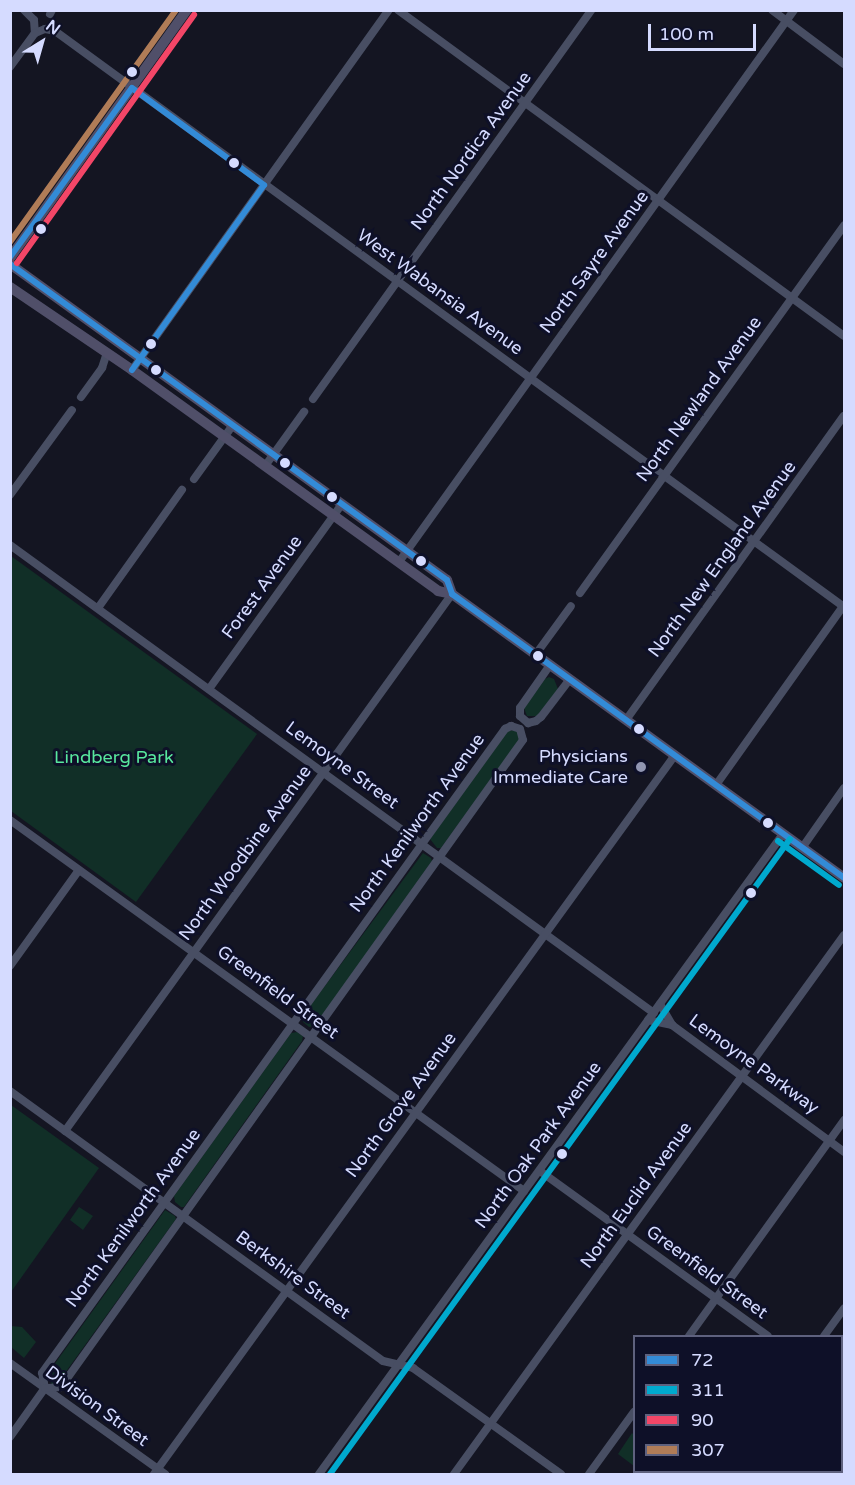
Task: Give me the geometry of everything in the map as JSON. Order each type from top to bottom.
[{"type":"main road","points":[[10,258],[188,10]]},
{"type":"main road","points":[[10,264],[447,580],[452,594]]},
{"type":"main road","points":[[10,287],[132,370],[438,591],[452,594],[844,878]]},
{"type":"street","points":[[10,67],[35,33],[33,20],[24,10]]},
{"type":"street","points":[[132,370],[389,10]]},
{"type":"street","points":[[398,10],[844,336]]},
{"type":"street","name":"North Nordica Avenue","points":[[313,399],[592,10]]},
{"type":"street","points":[[772,10],[844,64]]},
{"type":"street","name":"North Sayre Avenue","points":[[399,562],[794,10]]},
{"type":"street","name":"West Wabansia Avenue","points":[[35,33],[45,29],[55,31],[844,606]]},
{"type":"street","name":"North Newland Avenue","points":[[580,593],[844,225]]},
{"type":"street","points":[[81,397],[111,356]]},
{"type":"street","points":[[10,495],[72,410]]},
{"type":"street","points":[[265,466],[304,412]]},
{"type":"street","name":"North New England Avenue","points":[[626,720],[844,416]]},
{"type":"street","points":[[194,479],[232,425]]},
{"type":"street","points":[[98,608],[182,490]]},
{"type":"street","name":"Forest Avenue","points":[[209,689],[342,504]]},
{"type":"street","name":"Lemoyne Street","points":[[10,545],[545,934],[651,1016]]},
{"type":"street","name":"North Woodbine Avenue","points":[[65,1131],[452,594]]},
{"type":"street","points":[[536,654],[571,606]]},
{"type":"street","points":[[716,785],[844,606]]},
{"type":"street","points":[[550,665],[520,708],[520,716],[528,723],[536,722],[541,717],[570,679]]},
{"type":"street","name":"North Kenilworth Avenue","points":[[516,726],[520,729],[523,740],[184,1217],[61,1388],[45,1388],[41,1374],[506,729],[516,726]]},
{"type":"street","name":"North Grove Avenue","points":[[159,1473],[286,1291],[675,755]]},
{"type":"street","points":[[802,848],[844,788]]},
{"type":"street","name":"Greenfield Street","points":[[10,820],[525,1191]]},
{"type":"street","name":"North Oak Park Avenue","points":[[319,1474],[783,834]]},
{"type":"street","points":[[10,966],[79,870]]},
{"type":"street","name":"North Euclid Avenue","points":[[454,1474],[844,935]]},
{"type":"street","name":"Lemoyne Parkway","points":[[660,1004],[672,1025]]},
{"type":"street","name":"Lemoyne Parkway","points":[[651,1016],[672,1025],[844,1152]]},
{"type":"street","name":"Berkshire Street","points":[[10,1091],[383,1361],[413,1368],[561,1474]]},
{"type":"street","points":[[690,1335],[844,1120]]},
{"type":"street","name":"Greenfield Street","points":[[540,1171],[767,1335]]},
{"type":"street","points":[[825,1335],[844,1308]]},
{"type":"street","name":"Division Street","points":[[10,1364],[159,1473]]},
{"type":"street","name":"North Kenilworth Avenue","points":[[10,1437],[45,1388]]},
{"type":"street","points":[[589,1474],[633,1413]]},
{"type":"green space","name":"Lindberg Park","points":[[11,556],[257,734],[136,902],[11,811]]},
{"type":"green space","points":[[549,677],[554,679],[558,689],[537,716],[527,716],[524,708],[545,679]]},
{"type":"green space","points":[[517,730],[520,739],[441,848],[437,848],[430,839],[508,731]]},
{"type":"green space","points":[[423,853],[432,861],[315,1026],[309,1027],[303,1022],[302,1017]]},
{"type":"green space","points":[[297,1032],[303,1036],[302,1041],[184,1207],[181,1207],[175,1202],[174,1196],[291,1033]]},
{"type":"green space","points":[[11,1105],[99,1168],[11,1292]]},
{"type":"green space","points":[[79,1207],[93,1216],[83,1230],[70,1220]]},
{"type":"green space","points":[[165,1210],[176,1219],[57,1384],[52,1384],[46,1376]]},
{"type":"green space","points":[[11,1326],[22,1327],[36,1342],[24,1358],[11,1347]]},
{"type":"green space","points":[[632,1433],[633,1465],[618,1454]]},
{"type":"transit line","name":"307","points":[[10,242],[176,10]]},
{"type":"transit line","name":"90","points":[[17,263],[194,15]]},
{"type":"transit line","name":"72","points":[[132,88],[264,185]]},
{"type":"transit line","name":"72","points":[[10,257],[132,88]]},
{"type":"transit line","name":"72","points":[[132,370],[264,185]]},
{"type":"transit line","name":"72","points":[[10,264],[447,580],[452,594],[844,878]]},
{"type":"transit line","name":"311","points":[[330,1474],[790,839]]},
{"type":"transit line","name":"311","points":[[778,841],[839,885]]},
{"type":"place","name":"Physicians Immediate Care","points":[[641,767]]}]
